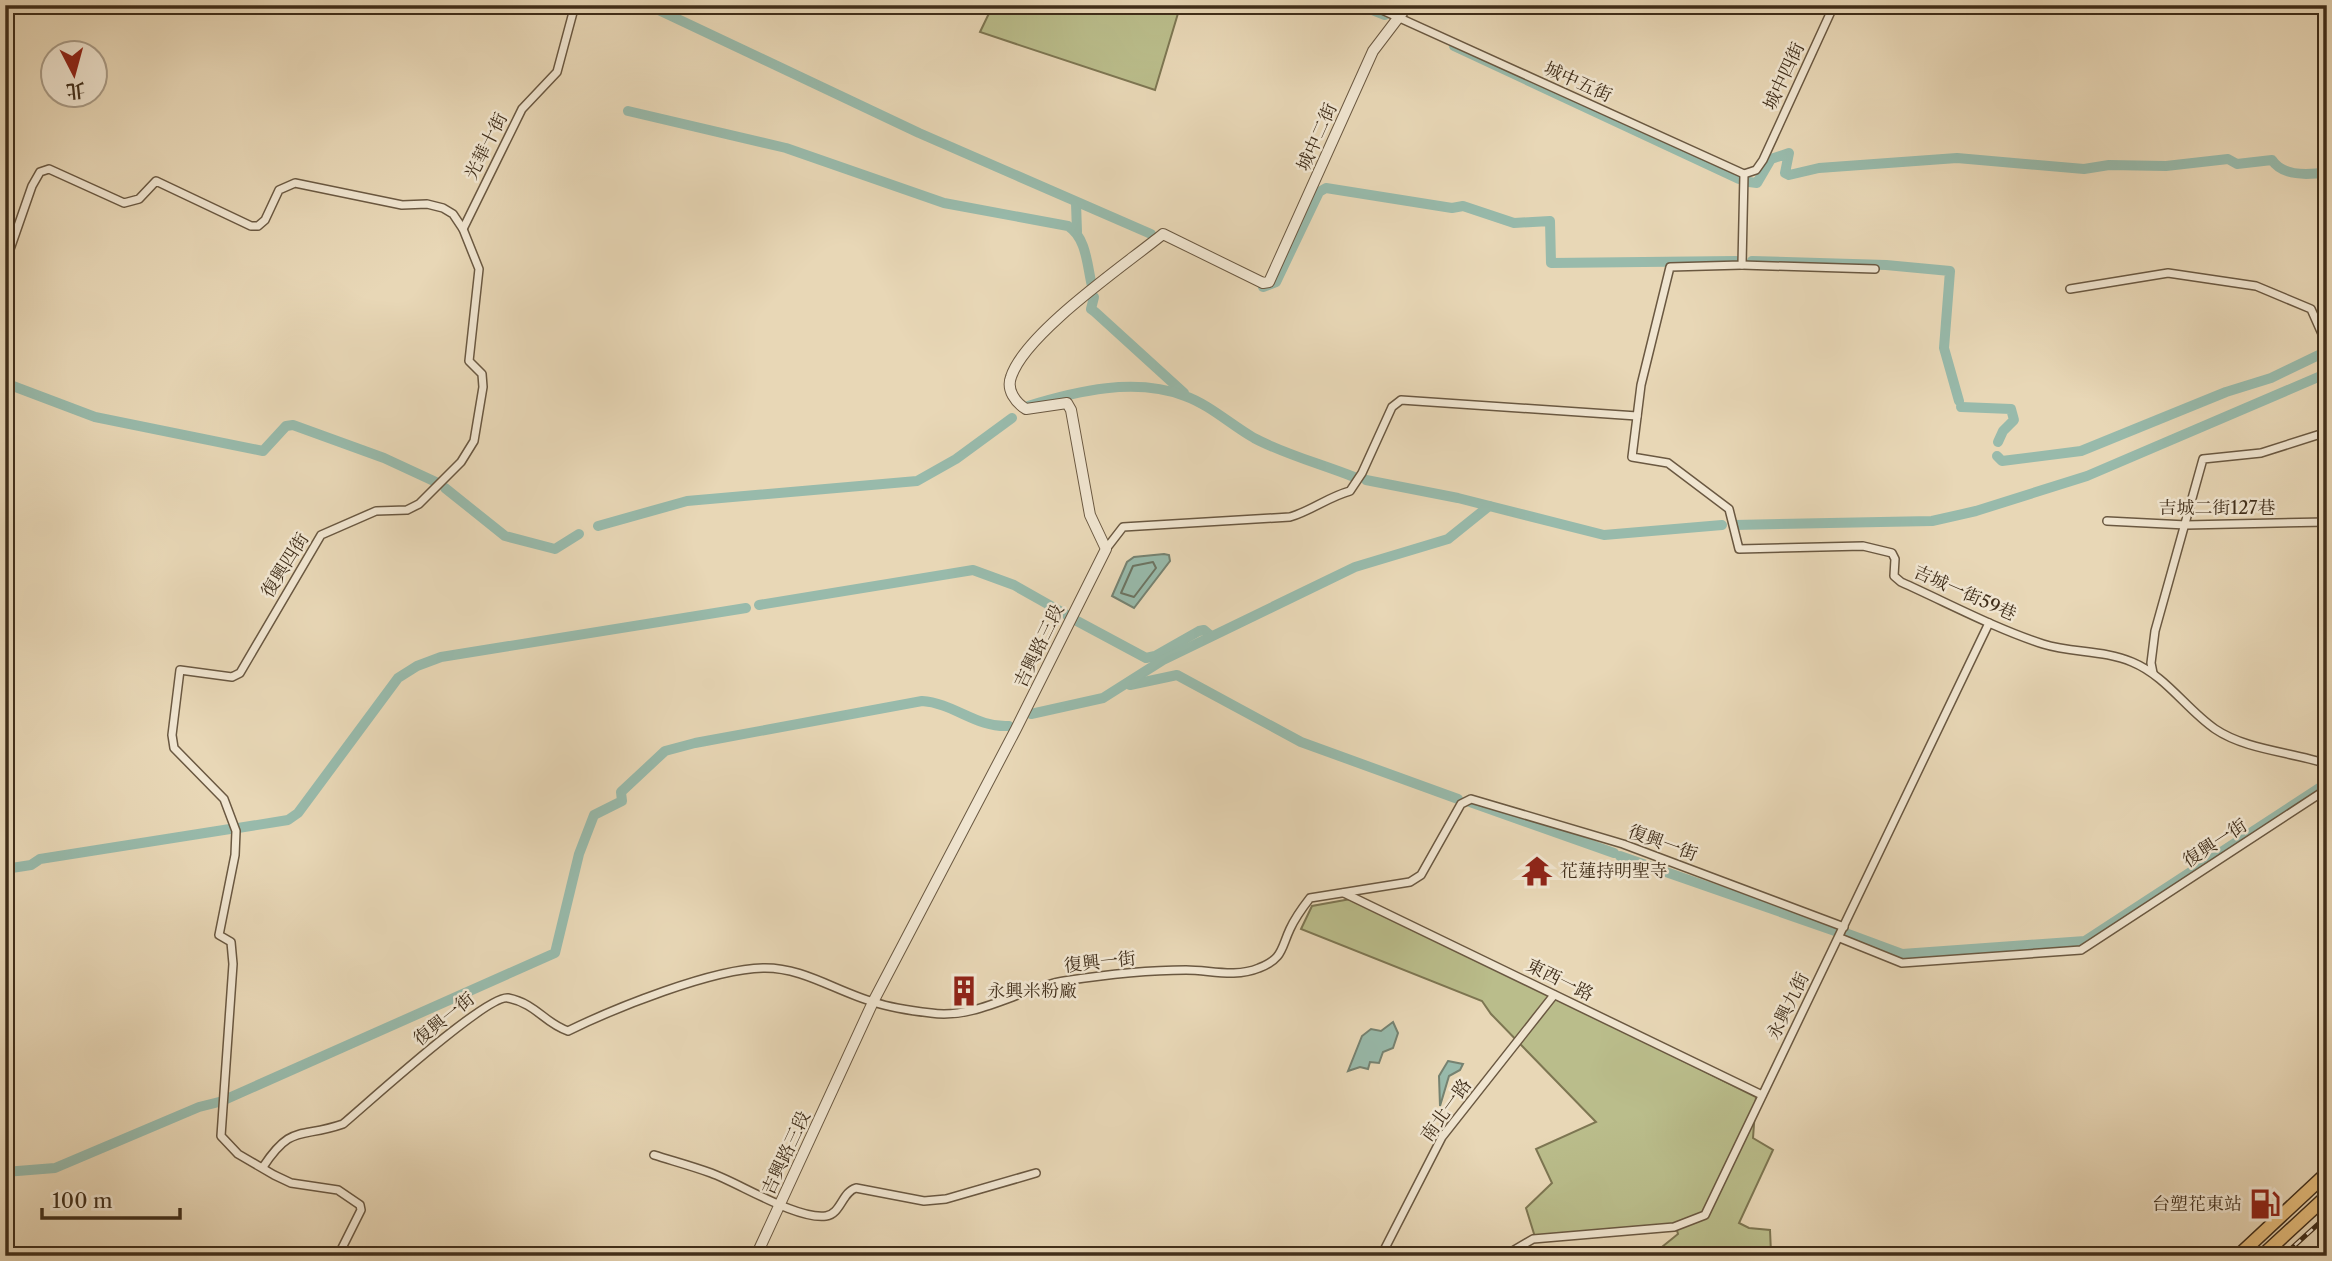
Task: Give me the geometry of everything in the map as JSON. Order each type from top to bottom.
[{"type":"main road","points":[[2238,1256],[2327,1173]]},
{"type":"main road","points":[[2262,1256],[2327,1196]]},
{"type":"street","name":"光華十街","points":[[463,229],[522,109],[557,72],[575,5]]},
{"type":"street","name":"城中五街","points":[[1371,5],[1744,174]]},
{"type":"street","name":"城中二街","points":[[1106,549],[1090,515],[1071,410],[1067,403],[1026,409],[1017,403],[1010,389],[1010,378],[1037,338],[1163,234],[1263,283],[1269,282],[1373,51],[1408,5]]},
{"type":"street","name":"城中四街","points":[[1744,174],[1756,170],[1763,160],[1834,5]]},
{"type":"street","name":"復興四街","points":[[5,250],[9,252],[32,186],[40,172],[49,169],[124,203],[139,199],[156,181],[251,226],[258,226],[265,220],[279,190],[295,183],[402,205],[427,204],[443,208],[463,229],[479,269],[469,360],[482,374],[483,387],[474,441],[461,462],[419,504],[408,510],[376,511],[321,536],[240,673],[232,677],[180,670],[176,689],[172,735],[174,748],[223,799],[236,831],[235,855],[219,935],[231,942],[233,964],[221,1136],[238,1154],[290,1183],[338,1190],[360,1205],[361,1210],[338,1256]]},
{"type":"street","points":[[1744,174],[1742,265],[1875,269]]},
{"type":"street","name":"吉城一街59巷","points":[[1742,265],[1670,267],[1641,385],[1632,457],[1668,463],[1729,509],[1739,549],[1863,545],[1892,553],[1895,559],[1894,576],[1901,582],[1989,623],[2046,645],[2124,659],[2153,673],[2212,727],[2227,736],[2327,764]]},
{"type":"street","points":[[2070,289],[2087,289],[2168,273],[2256,286],[2311,309],[2327,345]]},
{"type":"street","points":[[1106,549],[1123,527],[1290,517],[1301,514],[1329,497],[1350,491],[1362,473],[1392,407],[1401,400],[1637,416]]},
{"type":"street","points":[[2153,673],[2151,663],[2155,631],[2203,459],[2261,453],[2327,432]]},
{"type":"street","name":"吉城二街127巷","points":[[2106,521],[2186,525],[2327,523]]},
{"type":"street","name":"吉興路三段","points":[[756,1256],[873,1002],[1016,729],[1106,549]]},
{"type":"street","name":"永興九街","points":[[1504,1256],[1533,1239],[1674,1227],[1705,1215],[1989,623]]},
{"type":"street","name":"復興一街","points":[[1840,938],[1902,963],[2081,950],[2327,789]]},
{"type":"street","name":"復興一街","points":[[264,1167],[278,1144],[289,1136],[323,1131],[343,1124],[467,1019],[505,997],[536,1008],[556,1027],[568,1031],[619,1009],[722,973],[762,968],[788,969],[873,1002],[946,1013],[961,1012],[1063,981],[1188,970],[1226,974],[1258,969],[1273,961],[1285,947],[1289,930],[1310,898],[1410,882],[1421,875],[1461,804],[1471,799],[1623,844],[1844,927]]},
{"type":"street","name":"東西一路","points":[[1344,893],[1762,1095]]},
{"type":"street","name":"南北一路","points":[[1381,1256],[1442,1137],[1554,995]]},
{"type":"street","points":[[654,1155],[713,1173],[780,1204],[828,1216],[847,1193],[856,1188],[924,1201],[946,1199],[1035,1172]]},
{"type":"green space","points":[[993,5],[1175,5],[1179,10],[1155,90],[980,32]]},
{"type":"green space","points":[[1356,898],[1756,1097],[1753,1138],[1773,1150],[1739,1223],[1749,1228],[1770,1230],[1771,1253],[1657,1256],[1657,1251],[1678,1234],[1676,1227],[1535,1237],[1526,1208],[1552,1183],[1536,1149],[1596,1122],[1491,1014],[1482,1001],[1301,929],[1312,906]]},
{"type":"water","points":[[1169,555],[1170,561],[1134,608],[1112,596],[1127,562],[1134,557]]},
{"type":"water","points":[[1393,1022],[1398,1033],[1393,1048],[1383,1052],[1379,1063],[1370,1062],[1368,1069],[1360,1067],[1348,1071],[1362,1036],[1371,1029],[1381,1031]]},
{"type":"water","points":[[1448,1061],[1463,1064],[1460,1070],[1449,1076],[1440,1106],[1439,1076]]},
{"type":"waterway","points":[[648,5],[919,133],[1151,234]]},
{"type":"waterway","points":[[1360,5],[1385,15]]},
{"type":"waterway","points":[[1454,46],[1739,179]]},
{"type":"waterway","points":[[628,111],[786,148],[944,203],[1068,226],[1083,245],[1092,286]]},
{"type":"waterway","points":[[1749,182],[1757,183],[1771,159],[1789,153],[1785,173],[1789,175],[1819,168],[1957,158],[2084,169],[2109,165],[2166,166],[2228,159],[2237,164],[2272,160],[2289,172],[2327,172]]},
{"type":"waterway","points":[[1263,287],[1276,282],[1319,192],[1326,188],[1452,208],[1463,206],[1514,223],[1550,221],[1551,263],[1736,261]]},
{"type":"waterway","points":[[1076,203],[1077,232]]},
{"type":"waterway","points":[[1752,261],[1886,265],[1950,271],[1944,348],[1959,401]]},
{"type":"waterway","points":[[1094,297],[1091,309],[1184,393]]},
{"type":"waterway","points":[[1997,456],[2002,461],[2081,451],[2226,392],[2271,378],[2327,351]]},
{"type":"waterway","points":[[1734,525],[1932,521],[1976,511],[2087,476],[2323,375],[2327,370]]},
{"type":"waterway","points":[[5,383],[95,417],[263,451],[286,426],[293,425],[384,458],[438,483]]},
{"type":"waterway","points":[[1028,406],[1066,395],[1106,388],[1146,387],[1166,390],[1203,405],[1266,444],[1354,477]]},
{"type":"waterway","points":[[1961,407],[2011,409],[2014,420],[2003,431],[1998,442]]},
{"type":"waterway","points":[[598,526],[687,501],[917,481],[956,459],[1012,418]]},
{"type":"waterway","points":[[1366,480],[1458,498],[1604,535],[1722,525]]},
{"type":"waterway","points":[[445,488],[505,536],[555,549],[579,534]]},
{"type":"waterway","points":[[1031,714],[1103,698],[1163,660],[1355,567],[1448,539],[1489,506]]},
{"type":"waterway","points":[[759,605],[973,570],[1014,585],[1067,615]]},
{"type":"waterway","points":[[238,828],[288,820],[298,813],[398,678],[417,666],[441,657],[746,608]]},
{"type":"waterway","points":[[1077,621],[1146,658],[1155,656],[1199,631],[1204,630],[1211,636]]},
{"type":"waterway","points":[[1130,685],[1177,675],[1301,742],[1458,799]]},
{"type":"waterway","points":[[222,1101],[555,953],[579,854],[594,815],[622,801],[621,792],[665,751],[695,743],[922,701],[944,706],[986,723],[1009,726]]},
{"type":"waterway","points":[[1848,934],[1902,954],[2085,941],[2327,783]]},
{"type":"waterway","points":[[1470,802],[1614,853]]},
{"type":"waterway","points":[[5,869],[31,865],[40,859],[230,829]]},
{"type":"waterway","points":[[1620,856],[1838,932]]},
{"type":"waterway","points":[[5,1172],[55,1168],[199,1107],[219,1102]]},
{"type":"railway","points":[[2283,1256],[2327,1216]]},
{"type":"place","name":"花蓮持明聖寺","points":[[1537,871]]},
{"type":"place","name":"永興米粉廠","points":[[964,991]]},
{"type":"place","name":"台塑花東站","points":[[2265,1204]]}]
